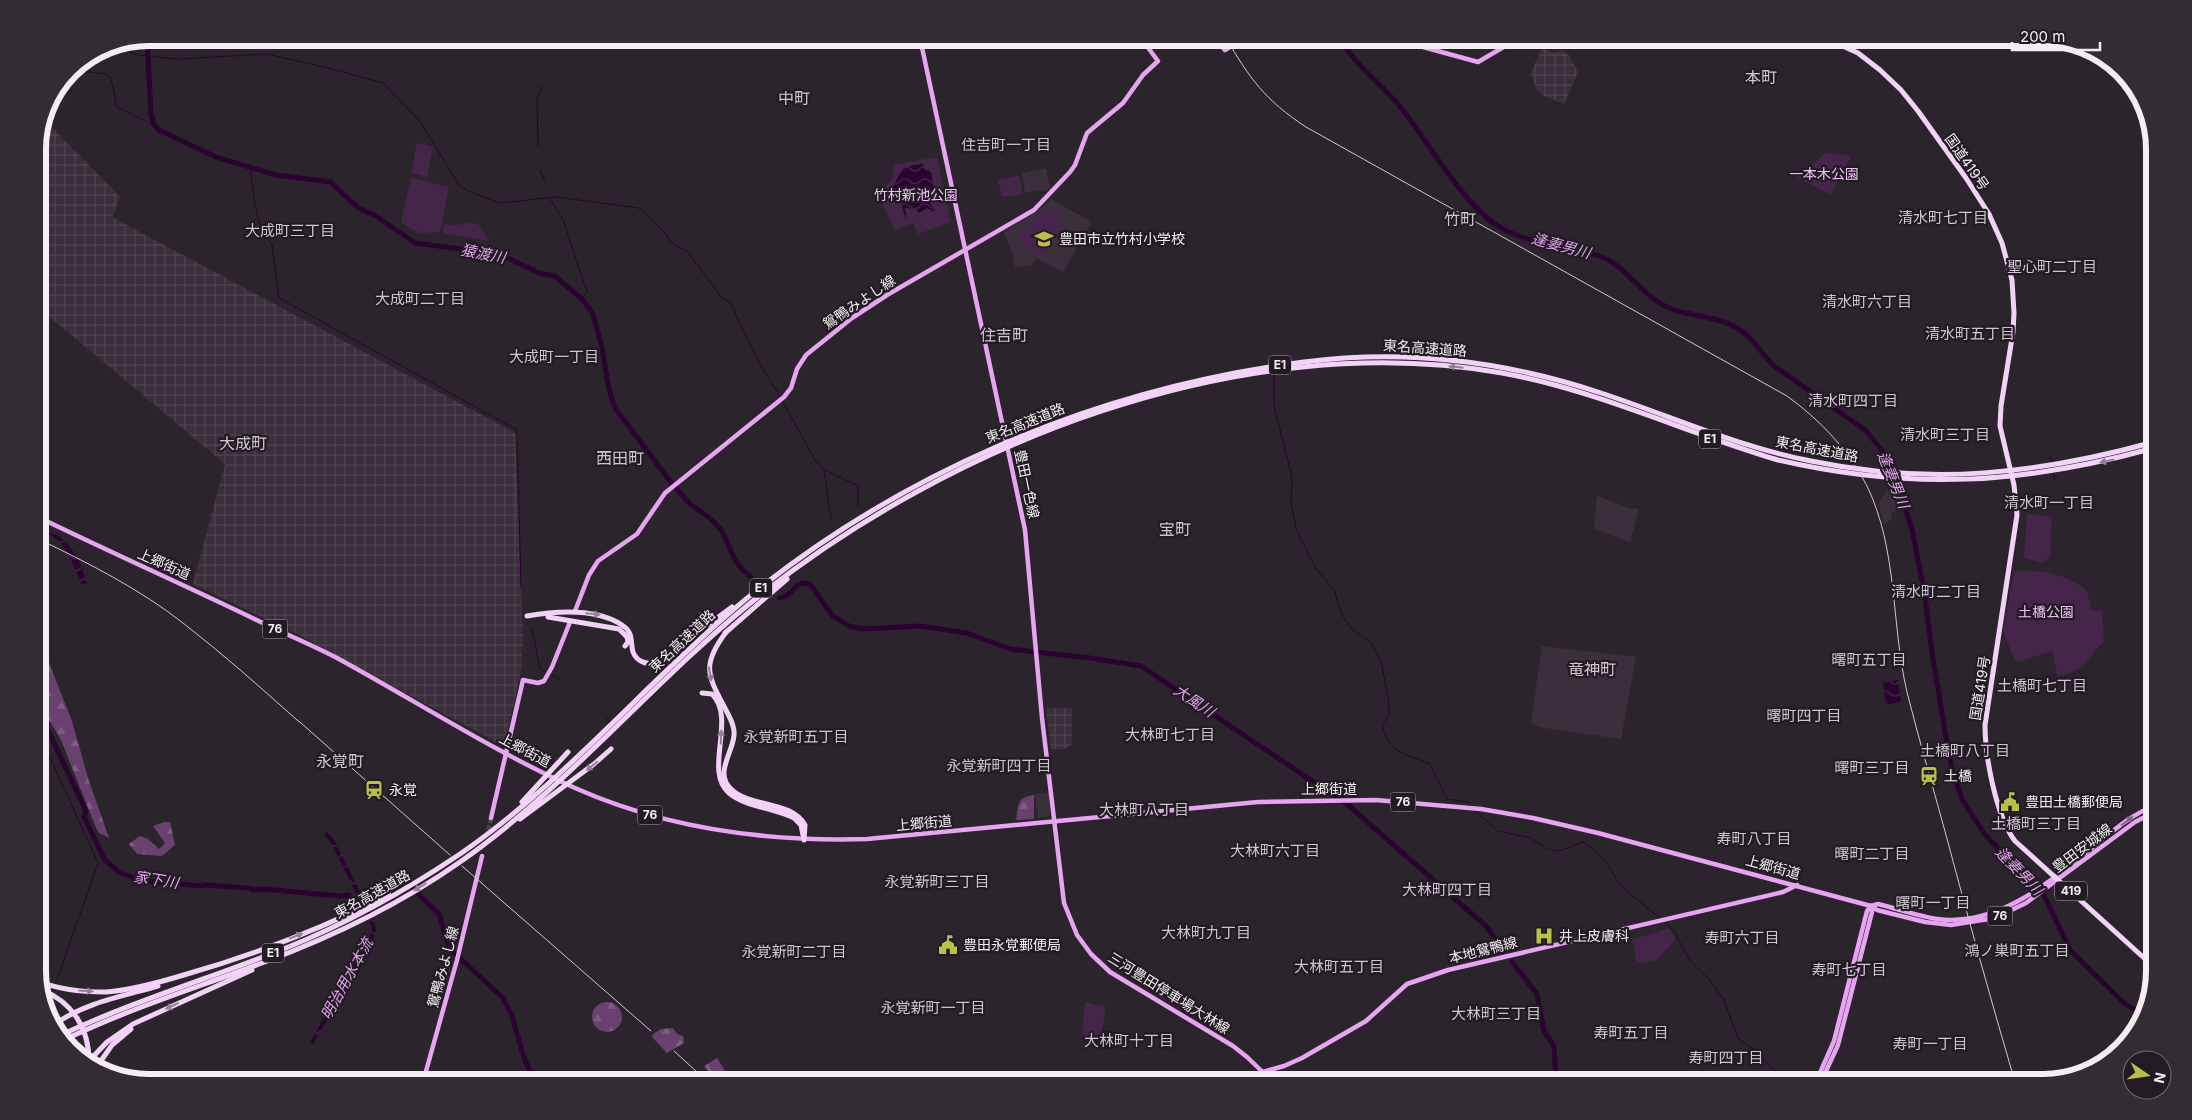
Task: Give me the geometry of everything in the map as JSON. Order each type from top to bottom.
[{"type":"highway","name":"国道419号","points":[[1843,46],[1858,53],[1901,90],[1966,178],[1997,230],[2014,291],[2012,341],[2000,415],[2003,441],[2014,483],[2017,516],[1985,725],[1986,746],[2002,819],[2010,835],[2022,847],[2146,960]]},
{"type":"highway","name":"東名高速道路","points":[[561,776],[693,645],[740,604],[789,566],[888,502],[1012,442],[1162,394],[1222,380],[1306,367],[1371,363],[1438,365],[1499,373],[1556,382],[1746,445],[1814,462],[1867,470],[1886,475]]},
{"type":"highway","name":"東名高速道路","points":[[1568,386],[1745,450],[1812,468],[1858,475],[1959,480],[2024,476],[2073,468],[2146,450]]},
{"type":"highway","name":"東名高速道路","points":[[1907,476],[1982,474],[2038,468],[2072,463],[2146,444]]},
{"type":"highway","name":"東名高速道路","points":[[67,1033],[151,1000],[263,963],[326,937],[429,874],[471,846],[478,838],[524,801],[561,776],[722,626],[769,588],[826,547],[921,489],[998,448]]},
{"type":"highway","points":[[710,649],[727,631],[826,547]]},
{"type":"highway","points":[[627,647],[628,640],[624,632],[616,628],[593,626],[560,618],[527,616],[590,613],[603,615],[628,630],[632,637],[636,656],[643,662],[653,664],[789,566]]},
{"type":"highway","points":[[727,631],[712,654],[709,671],[712,684],[734,729],[734,741],[724,768],[725,780],[730,788],[739,795],[798,816],[805,825],[804,840]]},
{"type":"highway","points":[[702,693],[706,692],[714,696],[720,708],[720,771],[724,786],[729,792],[740,799],[794,818],[801,825],[804,840]]},
{"type":"highway","points":[[513,821],[521,818],[563,788],[611,749]]},
{"type":"highway","points":[[550,782],[551,772],[568,752]]},
{"type":"highway","name":"東名高速道路","points":[[185,988],[397,901],[461,861],[513,821],[550,782]]},
{"type":"highway","points":[[60,1021],[77,1011],[98,1003],[172,981],[360,915]]},
{"type":"highway","points":[[93,1057],[115,1036],[155,1014],[308,947],[326,937]]},
{"type":"highway","points":[[47,984],[64,989],[106,992],[134,988],[215,966]]},
{"type":"highway","points":[[49,994],[63,1002],[77,1017],[87,1041],[88,1053]]},
{"type":"highway","name":"東名高速道路","points":[[71,1037],[151,1000]]},
{"type":"highway","points":[[101,1061],[120,1037],[155,1014]]},
{"type":"main road","name":"豊田一色線","points":[[922,46],[1025,530],[1054,822]]},
{"type":"main road","name":"鴛鴨みよし線","points":[[575,611],[593,568],[637,534],[665,493],[784,397],[791,388],[797,369],[806,355],[874,303],[965,249],[1023,218],[1059,186],[1075,165],[1087,133],[1123,103],[1143,75],[1158,61],[1149,49],[1153,46]]},
{"type":"main road","points":[[1222,46],[1225,50],[1231,46]]},
{"type":"main road","points":[[1419,46],[1478,62],[1505,46]]},
{"type":"main road","name":"上郷街道","points":[[46,521],[335,657],[506,753],[576,788],[637,811],[691,825],[744,835],[804,840],[867,839],[1290,800],[1376,800],[1480,809],[1541,820],[1797,885],[1871,906]]},
{"type":"main road","points":[[491,818],[523,680],[541,683],[549,673],[570,622]]},
{"type":"main road","name":"豊田安城線","points":[[2062,874],[2129,818],[2146,810]]},
{"type":"main road","name":"豊田安城線","points":[[1871,906],[1877,910],[1926,920],[1950,920],[1986,915],[2016,903],[2146,816]]},
{"type":"main road","name":"三河豊田停車場大林線","points":[[1054,822],[1062,895],[1069,919],[1077,935],[1091,954],[1110,972],[1226,1042],[1247,1057],[1263,1072]]},
{"type":"main road","name":"鴛鴨みよし線","points":[[425,1074],[459,954],[482,856]]},
{"type":"main road","name":"本地鴛鴨線","points":[[1256,1074],[1289,1064],[1366,1021],[1407,984],[1439,973],[1784,892],[1797,885]]},
{"type":"main road","points":[[1820,1074],[1834,1041],[1867,911],[1871,906]]},
{"type":"main road","points":[[1824,1074],[1840,1038],[1872,912],[1871,906]]},
{"type":"shaded area","points":[[1542,48],[1555,53],[1560,50],[1568,54],[1578,72],[1564,104],[1544,96],[1537,90],[1532,78],[1531,73]]},
{"type":"shaded area","points":[[49,124],[120,197],[112,217],[515,433],[523,640],[521,672],[506,738],[496,742],[299,635],[193,584],[225,464],[46,315],[46,142]]},
{"type":"shaded area","points":[[1046,168],[1050,189],[1025,193],[1022,173]]},
{"type":"shaded area","name":"豊田市立竹村小学校","points":[[1051,199],[1092,222],[1063,272],[1036,258],[1031,266],[1015,267],[1013,254],[1004,232],[1038,211]]},
{"type":"shaded area","points":[[1887,491],[1897,493],[1897,511],[1892,512],[1891,520],[1884,524],[1878,503]]},
{"type":"shaded area","points":[[1597,496],[1629,508],[1639,509],[1630,542],[1594,529]]},
{"type":"shaded area","points":[[1542,646],[1636,657],[1621,739],[1538,727],[1531,722]]},
{"type":"shaded area","points":[[1046,708],[1072,708],[1072,744],[1064,749],[1051,749]]},
{"type":"shaded area","points":[[1049,792],[1050,813],[1048,817],[1038,818],[1035,794]]},
{"type":"green space","points":[[417,143],[433,147],[427,177],[411,173]]},
{"type":"green space","name":"一本木公園","points":[[1826,153],[1851,156],[1831,195],[1797,177]]},
{"type":"green space","name":"竹村新池公園","points":[[937,157],[951,222],[918,234],[913,223],[895,231],[877,191],[891,181],[893,165]]},
{"type":"green space","points":[[1019,175],[1023,194],[1002,197],[998,180]]},
{"type":"green space","points":[[411,178],[449,187],[440,232],[419,233],[401,223]]},
{"type":"green space","points":[[1047,208],[1056,212],[1061,224],[1042,258],[1020,244],[1018,235]]},
{"type":"green space","points":[[444,224],[457,225],[478,224],[490,241],[443,233]]},
{"type":"green space","points":[[2027,514],[2052,517],[2050,557],[2043,563],[2024,558]]},
{"type":"green space","name":"土橋公園","points":[[2014,571],[2044,572],[2062,576],[2087,591],[2092,611],[2102,610],[2104,641],[2084,664],[2072,672],[2057,676],[2051,651],[2019,662],[2015,661],[2003,632]]},
{"type":"green space","points":[[46,655],[72,721],[88,778],[109,838],[99,833],[96,828],[61,740],[49,720],[46,711]]},
{"type":"green space","points":[[1034,795],[1034,819],[1016,820],[1021,800]]},
{"type":"green space","points":[[170,822],[175,845],[162,856],[137,854],[129,844],[140,836],[148,839],[159,849],[165,843],[153,826]]},
{"type":"green space","points":[[1668,929],[1676,939],[1655,961],[1637,963],[1632,939]]},
{"type":"green space","points":[[607,1002],[618,1006],[622,1017],[618,1028],[607,1032],[596,1028],[592,1017],[596,1006]]},
{"type":"green space","points":[[1085,1002],[1106,1007],[1101,1038],[1082,1035]]},
{"type":"green space","points":[[673,1028],[677,1034],[683,1036],[684,1043],[667,1053],[652,1037],[653,1034],[661,1029]]},
{"type":"green space","points":[[717,1058],[727,1074],[711,1074],[704,1066]]},
{"type":"green space","points":[[686,1071],[693,1074],[684,1074]]},
{"type":"water","points":[[923,164],[924,169],[931,172],[934,188],[928,201],[935,209],[934,212],[927,208],[919,213],[916,209],[905,208],[907,219],[905,218],[900,197],[895,194],[897,191],[893,187],[907,167]]},
{"type":"water","points":[[46,527],[64,540],[70,547],[80,563],[87,583],[83,585],[81,583],[66,550],[62,544],[46,532]]},
{"type":"water","points":[[1898,680],[1901,702],[1886,705],[1883,683]]},
{"type":"water","name":"明治用水本流","points":[[327,832],[335,841],[374,920],[376,930],[372,944],[313,1044],[310,1043],[312,1039],[372,931],[370,922],[331,843],[324,835]]},
{"type":"waterway","name":"猿渡川","points":[[147,46],[151,114],[154,125],[159,130],[216,157],[276,175],[331,182],[358,208],[376,216],[415,243],[500,254],[539,273],[555,276],[582,299],[593,314],[602,348],[609,390],[615,408],[673,485],[690,504],[711,519],[722,531],[734,558],[752,578]]},
{"type":"waterway","name":"逢妻男川","points":[[1345,46],[1402,109],[1459,188],[1485,216],[1498,226],[1522,237],[1573,248],[1599,256],[1615,264],[1664,306],[1727,323],[1737,328],[1748,336],[1774,366],[1865,430],[1886,455],[1912,529],[1924,591],[1948,750],[1953,773],[1962,799],[1985,835],[2044,895],[2070,950],[2123,1002],[2137,1010]]},
{"type":"waterway","points":[[124,50],[138,55],[177,59],[268,54],[383,83],[419,120],[459,185],[468,191],[500,203],[556,197],[639,208],[664,232],[673,244],[687,251],[722,298],[730,302],[759,363],[780,396]]},
{"type":"waterway","points":[[82,71],[106,74],[111,78],[117,107],[154,125]]},
{"type":"waterway","points":[[538,146],[537,99],[542,86]]},
{"type":"waterway","points":[[250,168],[260,226],[272,245],[279,298],[517,430],[521,587]]},
{"type":"waterway","points":[[540,170],[545,182]]},
{"type":"waterway","points":[[550,199],[563,219],[587,292],[582,299]]},
{"type":"waterway","points":[[1271,358],[1272,365]]},
{"type":"waterway","points":[[1274,374],[1274,406],[1292,477],[1291,501],[1296,529],[1316,569],[1335,591],[1338,605],[1345,620],[1352,629],[1371,643],[1381,661],[1389,703],[1389,715],[1382,725],[1386,735],[1394,748],[1400,752],[1430,764],[1447,799],[1468,802],[1471,807]]},
{"type":"waterway","points":[[782,400],[816,462],[824,469],[831,519]]},
{"type":"waterway","points":[[2050,456],[2052,462]]},
{"type":"waterway","points":[[825,470],[858,486],[858,506]]},
{"type":"waterway","points":[[2053,471],[2055,480]]},
{"type":"waterway","name":"大風川","points":[[779,598],[788,595],[797,586],[805,583],[810,584],[832,615],[849,626],[862,629],[920,626],[967,633],[1010,649],[1141,666],[1348,805],[1487,927],[1503,950]]},
{"type":"waterway","points":[[532,628],[540,669],[559,679]]},
{"type":"waterway","points":[[606,718],[610,722]]},
{"type":"waterway","name":"家下川","points":[[46,726],[86,811],[84,817],[105,860],[120,873],[144,881],[340,896],[349,895]]},
{"type":"waterway","points":[[46,749],[98,863],[55,985]]},
{"type":"waterway","points":[[1474,810],[1498,831],[1531,838],[1547,849],[1559,851],[1583,842],[1596,851],[1606,862],[1617,880],[1629,893],[1660,918]]},
{"type":"waterway","name":"家下川","points":[[366,890],[390,889],[400,879],[408,880],[419,895],[439,914],[449,948],[503,998],[512,1016],[524,1058],[530,1071],[535,1074]]},
{"type":"waterway","points":[[1665,922],[1674,931],[1690,961],[1709,979],[1724,1000],[1738,1038],[1758,1053],[1778,1074]]},
{"type":"waterway","name":"大風川","points":[[1512,962],[1537,994],[1544,1031],[1554,1046],[1556,1074]]},
{"type":"tunnel","points":[[487,836],[491,818]]},
{"type":"tram line","points":[[297,720],[301,723]]},
{"type":"railway","points":[[1231,46],[1251,77],[1269,98],[1306,127],[1787,396],[1822,425],[1842,448],[1867,486],[1877,510],[1889,561],[1898,640],[1907,692],[2013,1074]]},
{"type":"railway","points":[[46,543],[113,577],[150,599],[198,635],[297,720]]},
{"type":"railway","points":[[301,723],[450,855]]},
{"type":"railway","points":[[462,866],[651,1031]]},
{"type":"railway","points":[[674,1051],[699,1074]]},
{"type":"place","name":"豊田市立竹村小学校","points":[[1044,239]]},
{"type":"place","name":"土橋","points":[[1929,776]]},
{"type":"place","name":"永覚","points":[[374,790]]},
{"type":"place","name":"豊田土橋郵便局","points":[[2010,802]]},
{"type":"place","name":"井上皮膚科","points":[[1544,936]]},
{"type":"place","name":"豊田永覚郵便局","points":[[948,945]]},
{"type":"district","name":"本町","points":[[1761,77]]},
{"type":"district","name":"中町","points":[[794,98]]},
{"type":"district","name":"住吉町一丁目","points":[[1006,145]]},
{"type":"district","name":"清水町七丁目","points":[[1943,218]]},
{"type":"district","name":"竹町","points":[[1460,219]]},
{"type":"district","name":"大成町三丁目","points":[[290,231]]},
{"type":"district","name":"聖心町二丁目","points":[[2052,267]]},
{"type":"district","name":"大成町二丁目","points":[[420,299]]},
{"type":"district","name":"清水町六丁目","points":[[1867,302]]},
{"type":"district","name":"清水町五丁目","points":[[1970,334]]},
{"type":"district","name":"住吉町","points":[[1004,335]]},
{"type":"district","name":"大成町一丁目","points":[[554,357]]},
{"type":"district","name":"清水町四丁目","points":[[1853,401]]},
{"type":"district","name":"清水町三丁目","points":[[1945,435]]},
{"type":"district","name":"大成町","points":[[243,443]]},
{"type":"district","name":"西田町","points":[[620,458]]},
{"type":"district","name":"清水町一丁目","points":[[2049,503]]},
{"type":"district","name":"宝町","points":[[1175,529]]},
{"type":"district","name":"清水町二丁目","points":[[1936,592]]},
{"type":"district","name":"曙町五丁目","points":[[1869,660]]},
{"type":"district","name":"竜神町","points":[[1592,669]]},
{"type":"district","name":"土橋町七丁目","points":[[2042,686]]},
{"type":"district","name":"曙町四丁目","points":[[1804,716]]},
{"type":"district","name":"大林町七丁目","points":[[1170,735]]},
{"type":"district","name":"永覚新町五丁目","points":[[796,737]]},
{"type":"district","name":"土橋町八丁目","points":[[1965,751]]},
{"type":"district","name":"永覚町","points":[[340,761]]},
{"type":"district","name":"永覚新町四丁目","points":[[999,766]]},
{"type":"district","name":"曙町三丁目","points":[[1872,768]]},
{"type":"district","name":"大林町八丁目","points":[[1144,810]]},
{"type":"district","name":"土橋町三丁目","points":[[2036,824]]},
{"type":"district","name":"寿町八丁目","points":[[1754,839]]},
{"type":"district","name":"大林町六丁目","points":[[1275,851]]},
{"type":"district","name":"曙町二丁目","points":[[1872,854]]},
{"type":"district","name":"永覚新町三丁目","points":[[937,882]]},
{"type":"district","name":"大林町四丁目","points":[[1447,890]]},
{"type":"district","name":"曙町一丁目","points":[[1933,903]]},
{"type":"district","name":"大林町九丁目","points":[[1206,933]]},
{"type":"district","name":"寿町六丁目","points":[[1742,938]]},
{"type":"district","name":"鴻ノ巣町五丁目","points":[[2017,951]]},
{"type":"district","name":"永覚新町二丁目","points":[[794,952]]},
{"type":"district","name":"大林町五丁目","points":[[1339,967]]},
{"type":"district","name":"寿町七丁目","points":[[1849,970]]},
{"type":"district","name":"永覚新町一丁目","points":[[933,1008]]},
{"type":"district","name":"大林町三丁目","points":[[1496,1014]]},
{"type":"district","name":"寿町五丁目","points":[[1631,1033]]},
{"type":"district","name":"大林町十丁目","points":[[1129,1041]]},
{"type":"district","name":"寿町一丁目","points":[[1930,1044]]},
{"type":"district","name":"寿町四丁目","points":[[1726,1058]]}]
